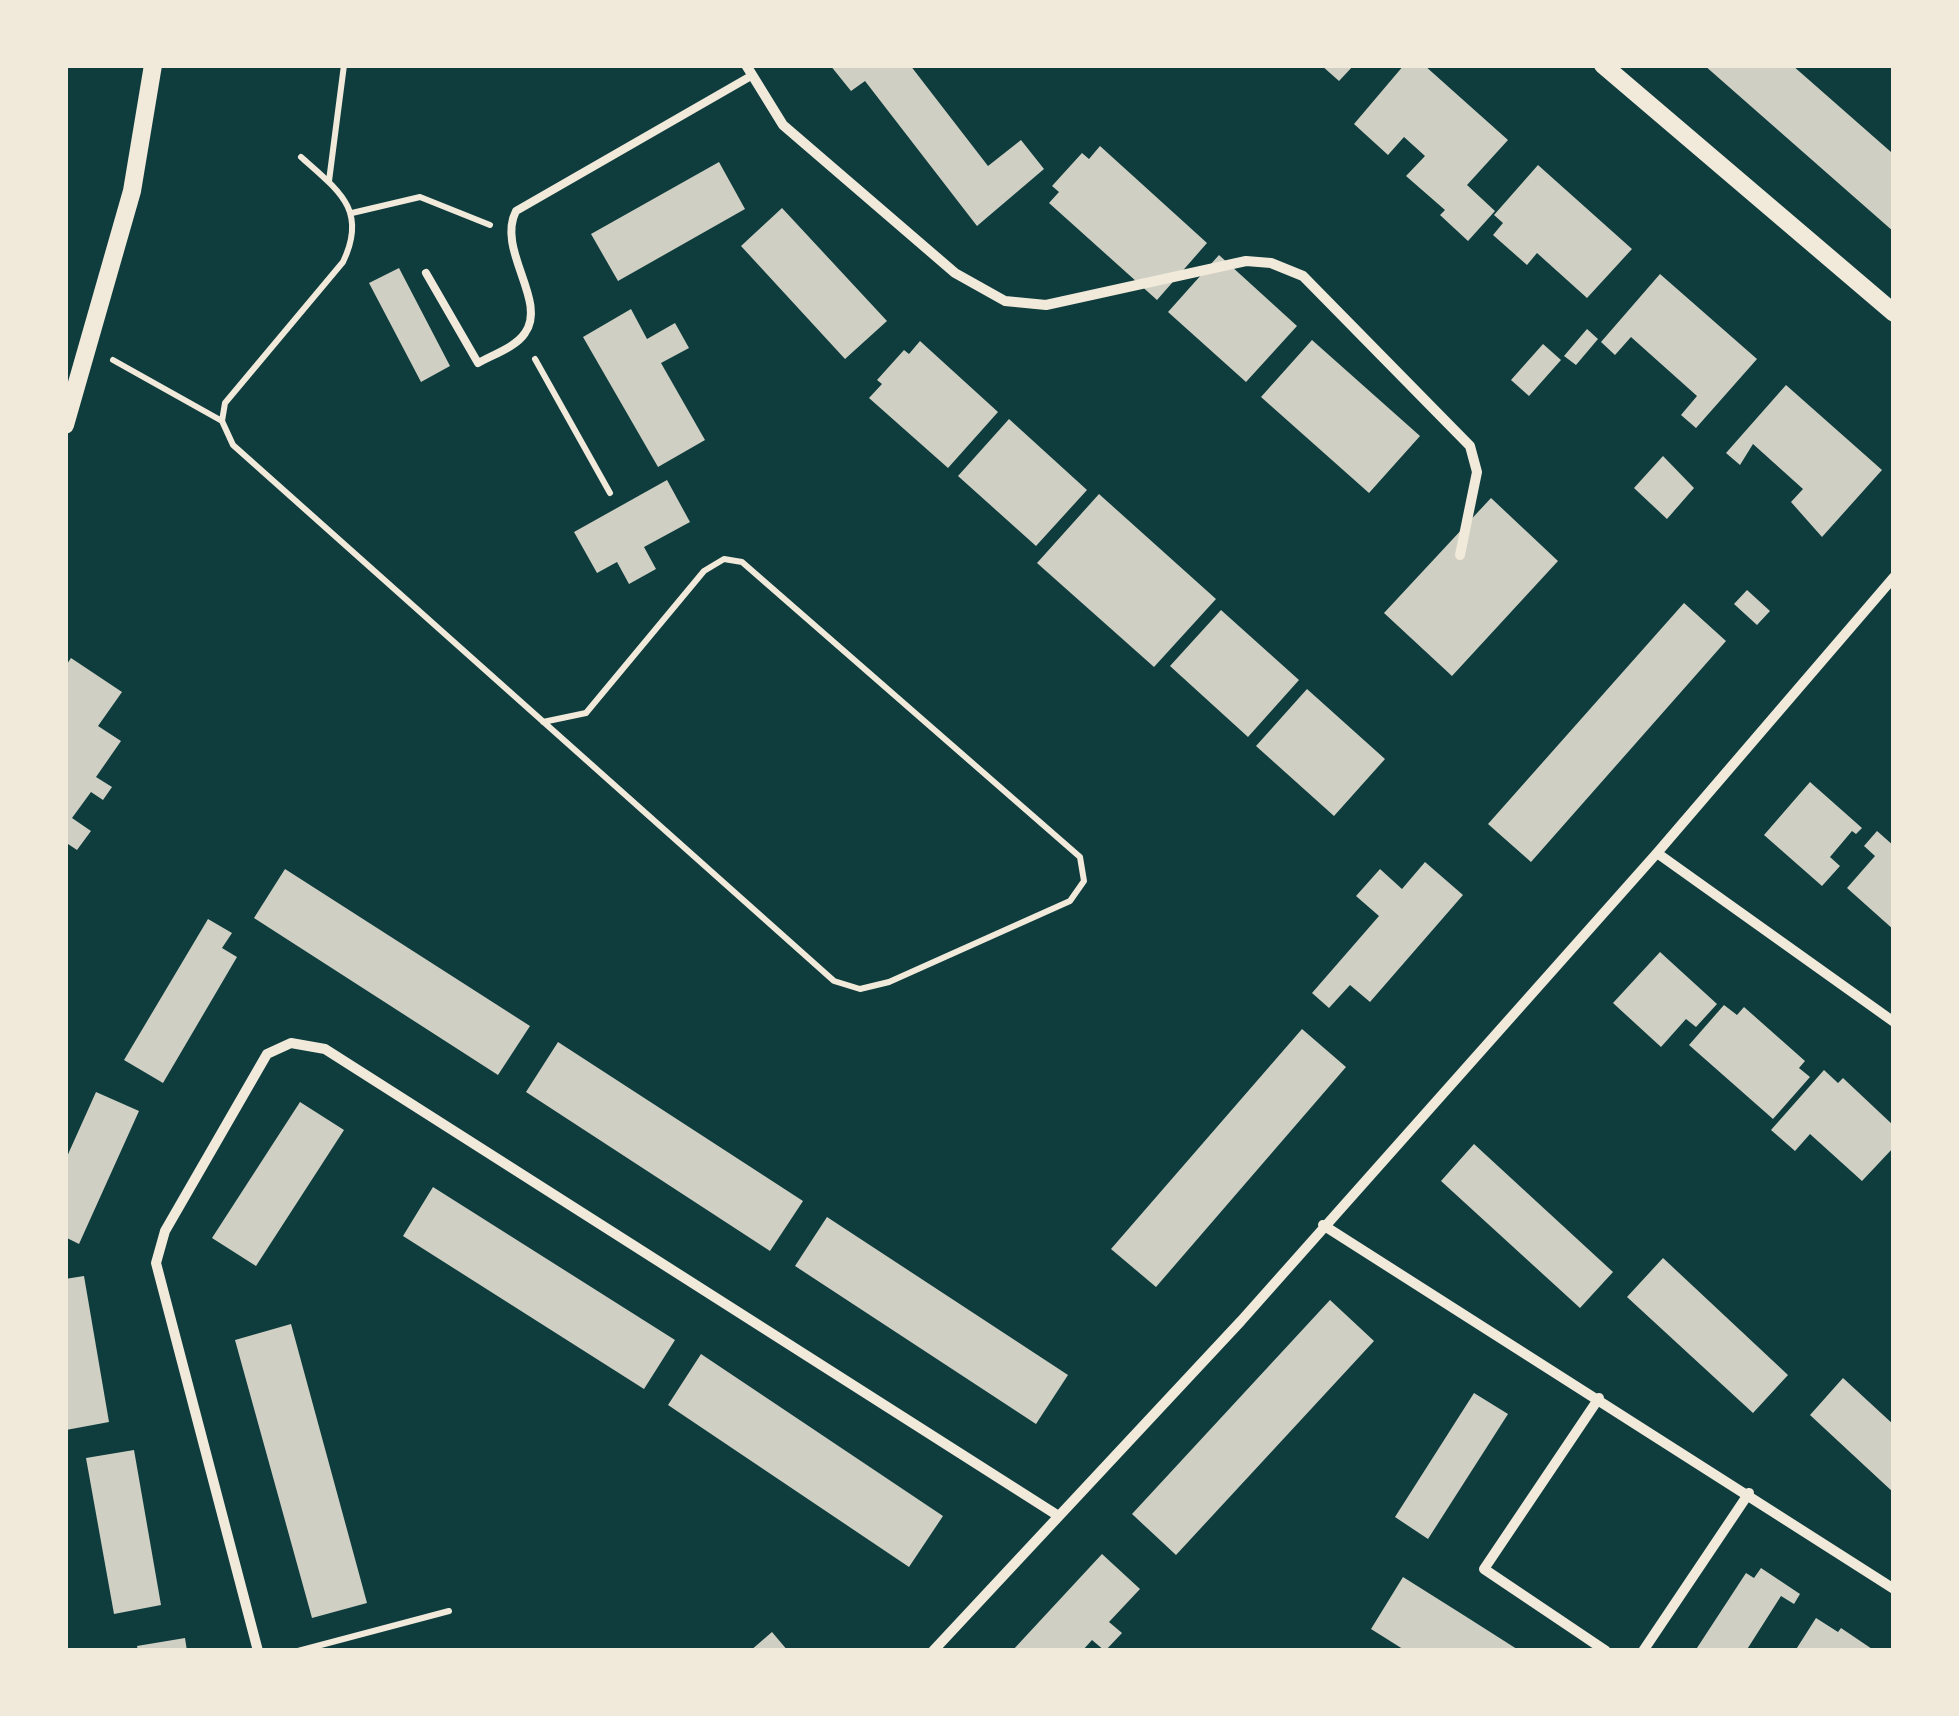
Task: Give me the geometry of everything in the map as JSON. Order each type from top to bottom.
[{"type":"street","points":[[65,425],[132,191],[153,65]]},
{"type":"street","points":[[1603,65],[1894,314]]},
{"type":"street","points":[[748,71],[783,125],[955,273],[1005,301],[1046,306],[1246,260],[1272,263],[1303,276],[1470,446],[1477,472],[1460,555]]},
{"type":"street","points":[[933,1651],[1242,1321],[1657,853],[1894,576]]},
{"type":"street","points":[[1657,853],[1894,1022]]},
{"type":"street","points":[[258,1651],[156,1263],[165,1231],[266,1054],[291,1042],[325,1049],[1057,1515]]},
{"type":"street","points":[[1323,1226],[1749,1493],[1894,1589]]},
{"type":"street","points":[[1598,1398],[1484,1568],[1606,1651]]},
{"type":"street","points":[[1643,1651],[1749,1493]]},
{"type":"lane","points":[[426,273],[478,363],[523,338],[531,318],[530,305],[510,232],[521,206],[748,71]]},
{"type":"path","points":[[329,182],[344,65]]},
{"type":"path","points":[[301,157],[329,182],[352,212],[354,238],[343,262],[225,402],[222,421],[233,445],[543,722],[834,981],[860,990],[889,982],[1070,901],[1084,881],[1080,857],[742,562],[724,558],[704,572],[586,713],[543,722]]},
{"type":"path","points":[[352,212],[420,197],[510,232]]},
{"type":"path","points":[[523,338],[610,493]]},
{"type":"path","points":[[90,348],[222,421]]},
{"type":"path","points":[[298,1651],[449,1610]]},
{"type":"building","points":[[830,65],[910,65],[988,166],[1021,140],[1044,169],[977,226],[865,81],[851,91]]},
{"type":"building","points":[[1321,65],[1354,65],[1339,81]]},
{"type":"building","points":[[1404,65],[1424,65],[1508,140],[1467,185],[1495,211],[1468,241],[1440,215],[1445,210],[1406,176],[1425,156],[1404,137],[1388,155],[1354,124]]},
{"type":"building","points":[[1704,65],[1792,65],[1891,152],[1894,149],[1894,232]]},
{"type":"building","points":[[1100,146],[1207,243],[1157,300],[1049,203],[1059,192],[1052,186],[1082,153],[1089,159]]},
{"type":"building","points":[[719,162],[745,209],[618,281],[591,234]]},
{"type":"building","points":[[1538,165],[1632,249],[1587,298],[1537,253],[1527,265],[1493,235],[1503,223],[1494,215]]},
{"type":"building","points":[[782,208],[887,321],[845,359],[741,246]]},
{"type":"building","points":[[1219,255],[1297,326],[1246,382],[1168,312]]},
{"type":"building","points":[[399,268],[450,366],[421,382],[369,283]]},
{"type":"building","points":[[1660,274],[1757,359],[1696,428],[1681,415],[1697,396],[1631,337],[1615,355],[1601,342]]},
{"type":"building","points":[[631,309],[647,339],[675,323],[689,348],[661,363],[705,440],[658,467],[583,337]]},
{"type":"building","points":[[1587,329],[1598,339],[1576,365],[1564,356]]},
{"type":"building","points":[[1312,340],[1420,436],[1369,493],[1261,397]]},
{"type":"building","points":[[920,341],[998,412],[948,468],[869,398],[882,384],[877,380],[904,350],[909,354]]},
{"type":"building","points":[[1543,344],[1561,360],[1529,396],[1511,380]]},
{"type":"building","points":[[1786,385],[1882,470],[1822,537],[1791,502],[1803,489],[1753,444],[1740,465],[1726,453]]},
{"type":"building","points":[[1009,419],[1087,490],[1036,546],[958,476]]},
{"type":"building","points":[[1663,456],[1694,488],[1667,519],[1634,488]]},
{"type":"building","points":[[667,480],[690,522],[644,547],[656,569],[629,584],[617,562],[597,573],[574,532]]},
{"type":"building","points":[[1099,494],[1216,599],[1154,667],[1037,563]]},
{"type":"building","points":[[1491,498],[1558,561],[1452,676],[1384,613]]},
{"type":"building","points":[[1747,590],[1770,611],[1757,625],[1734,604]]},
{"type":"building","points":[[1684,603],[1726,641],[1531,862],[1488,824]]},
{"type":"building","points":[[1221,610],[1299,680],[1248,737],[1170,666]]},
{"type":"building","points":[[71,658],[122,692],[98,726],[121,741],[96,777],[112,787],[103,800],[91,792],[72,818],[91,831],[77,850],[65,842],[65,667]]},
{"type":"building","points":[[1307,689],[1385,759],[1334,816],[1256,746]]},
{"type":"building","points":[[1810,782],[1862,828],[1856,834],[1852,831],[1830,857],[1840,866],[1822,886],[1764,835]]},
{"type":"building","points":[[1877,831],[1894,846],[1894,930],[1847,888],[1875,856],[1864,846]]},
{"type":"building","points":[[1425,862],[1463,895],[1370,1002],[1350,985],[1329,1008],[1312,993],[1379,916],[1356,896],[1380,869],[1402,889]]},
{"type":"building","points":[[285,869],[530,1026],[498,1075],[254,918]]},
{"type":"building","points":[[208,919],[232,933],[222,948],[237,957],[163,1083],[124,1060]]},
{"type":"building","points":[[1660,952],[1717,1004],[1696,1027],[1686,1019],[1661,1047],[1613,1003]]},
{"type":"building","points":[[1724,1005],[1737,1015],[1744,1007],[1805,1061],[1799,1068],[1810,1077],[1773,1119],[1689,1045]]},
{"type":"building","points":[[1302,1029],[1346,1067],[1156,1287],[1111,1249]]},
{"type":"building","points":[[558,1042],[803,1201],[770,1251],[526,1092]]},
{"type":"building","points":[[1824,1070],[1838,1083],[1843,1078],[1894,1126],[1894,1147],[1862,1181],[1810,1134],[1795,1151],[1771,1130]]},
{"type":"building","points":[[96,1092],[139,1111],[79,1244],[65,1237],[65,1161]]},
{"type":"building","points":[[300,1102],[344,1130],[256,1266],[212,1238]]},
{"type":"building","points":[[1474,1144],[1613,1272],[1580,1308],[1441,1181]]},
{"type":"building","points":[[433,1187],[675,1340],[644,1389],[403,1236]]},
{"type":"building","points":[[827,1217],[1068,1375],[1036,1424],[795,1266]]},
{"type":"building","points":[[1663,1258],[1788,1375],[1753,1413],[1627,1297]]},
{"type":"building","points":[[84,1276],[109,1422],[66,1430],[65,1279]]},
{"type":"building","points":[[1330,1300],[1374,1341],[1176,1555],[1132,1514]]},
{"type":"building","points":[[291,1324],[367,1603],[312,1618],[235,1340]]},
{"type":"building","points":[[701,1354],[943,1516],[909,1567],[668,1405]]},
{"type":"building","points":[[1843,1378],[1894,1425],[1894,1493],[1810,1415]]},
{"type":"building","points":[[1474,1393],[1508,1414],[1428,1539],[1395,1517]]},
{"type":"building","points":[[134,1450],[161,1605],[114,1614],[86,1458]]},
{"type":"building","points":[[1102,1554],[1140,1589],[1109,1622],[1122,1633],[1105,1651],[1092,1640],[1082,1651],[1012,1651]]},
{"type":"building","points":[[1761,1568],[1800,1594],[1794,1604],[1781,1596],[1746,1651],[1695,1651],[1746,1573],[1754,1578]]},
{"type":"building","points":[[1403,1577],[1520,1651],[1406,1651],[1371,1629]]},
{"type":"building","points":[[1816,1618],[1838,1632],[1841,1628],[1875,1651],[1795,1651]]},
{"type":"building","points":[[772,1632],[788,1651],[750,1651]]},
{"type":"building","points":[[185,1638],[187,1651],[138,1651],[137,1646]]}]
